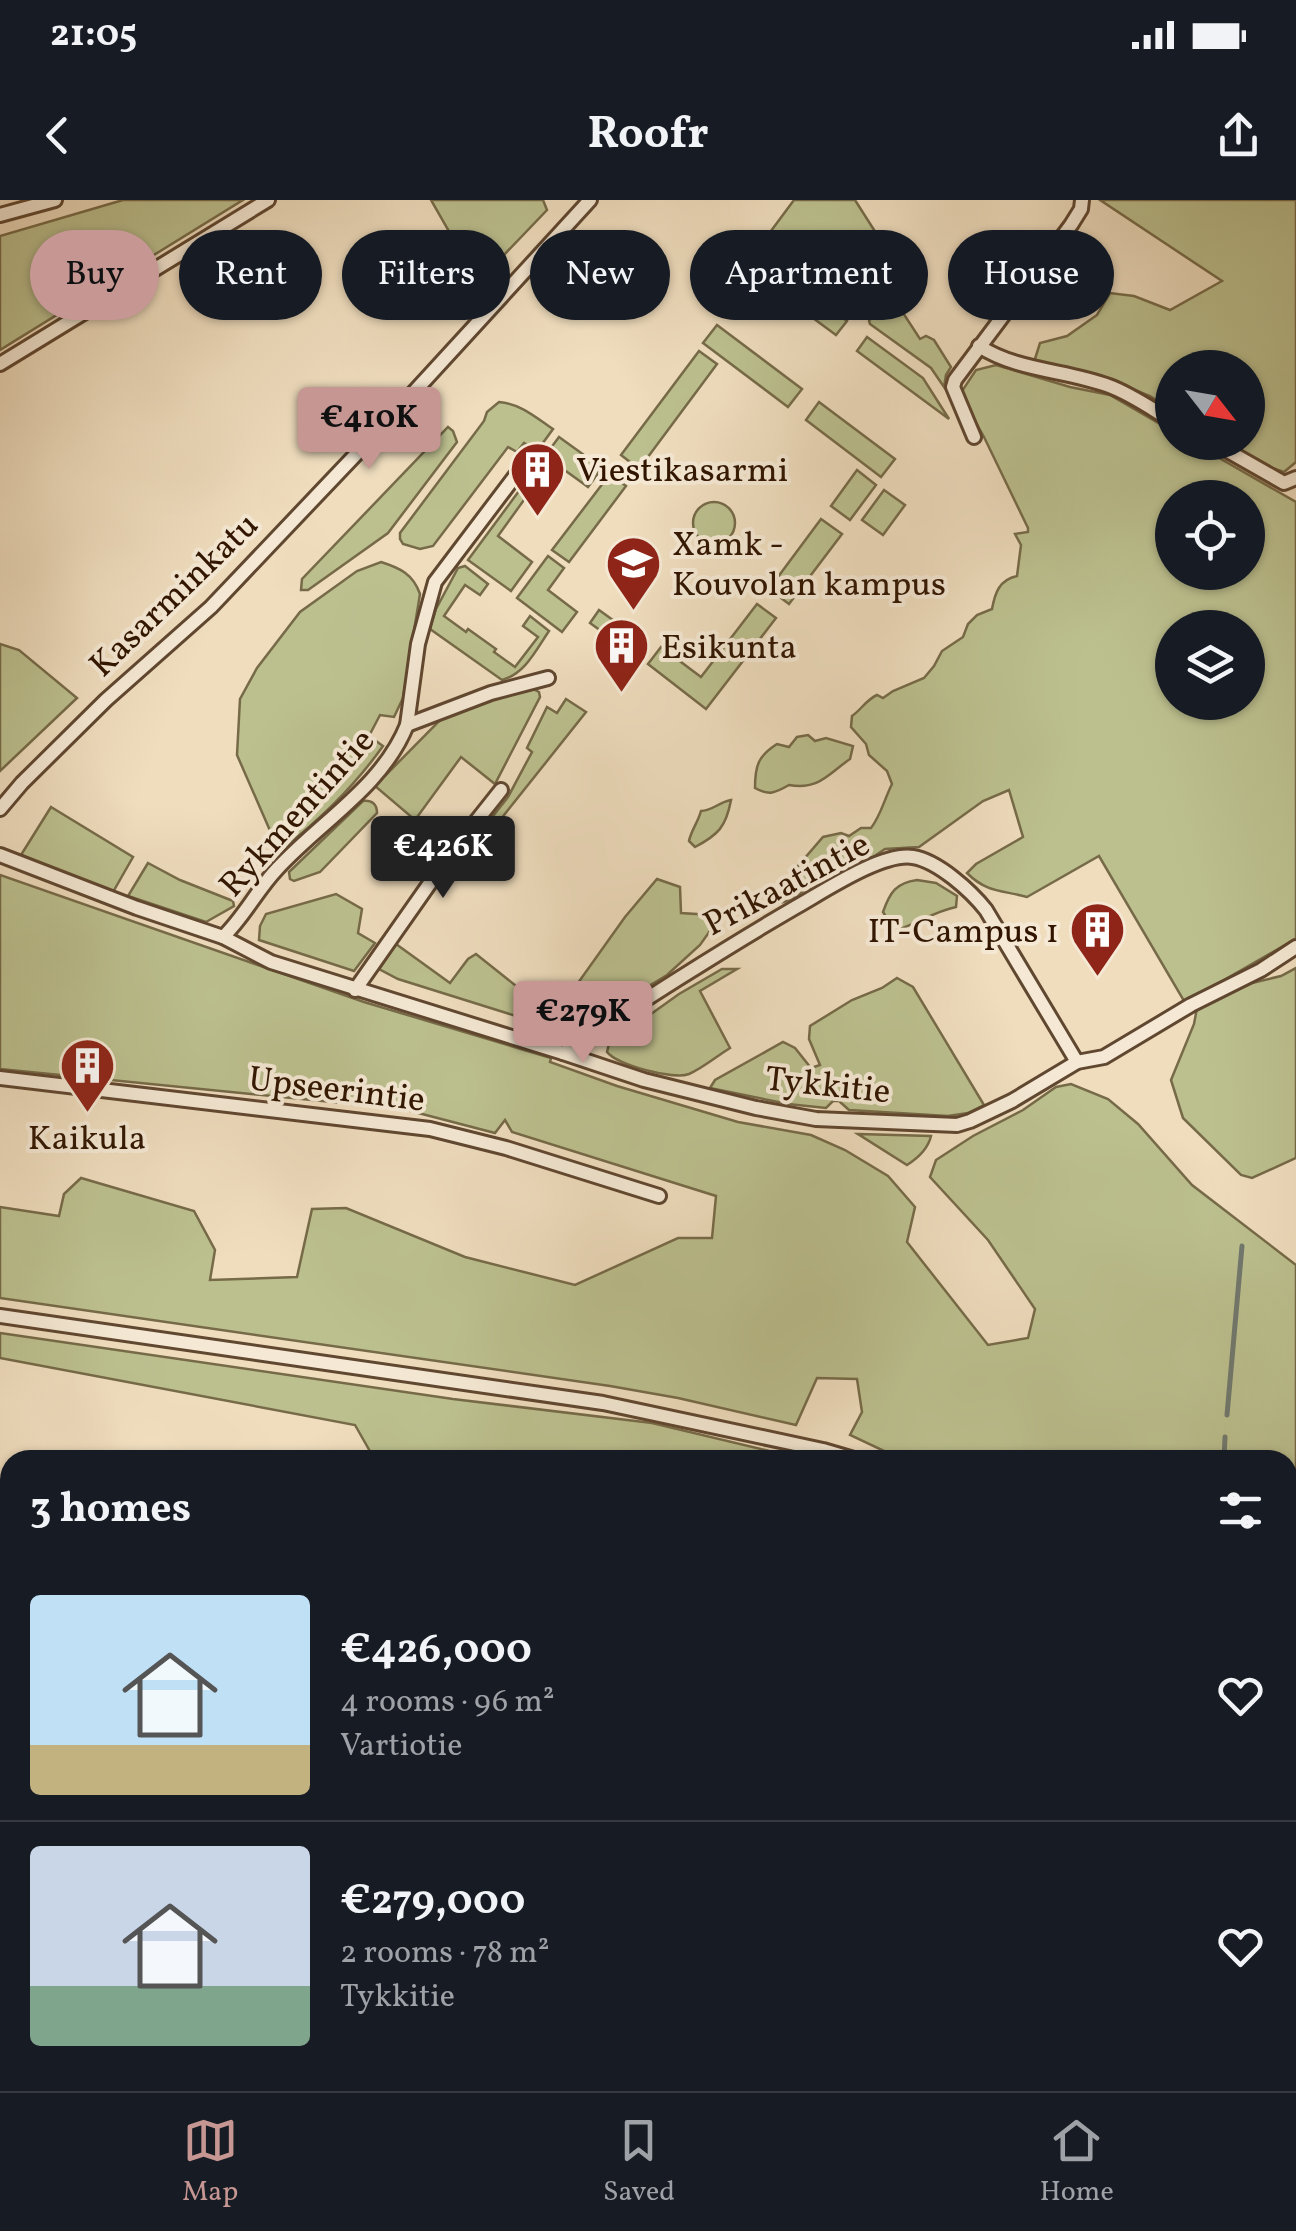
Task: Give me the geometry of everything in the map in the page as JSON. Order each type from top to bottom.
[{"type":"street","points":[[0,215],[55,200]]},
{"type":"street","points":[[0,364],[268,200]]},
{"type":"street","name":"Kasarminkatu","points":[[0,809],[106,700],[211,607],[590,200]]},
{"type":"street","points":[[974,437],[953,387],[961,369],[1078,215],[1082,200]]},
{"type":"street","points":[[979,346],[1011,360],[1111,386],[1155,411]]},
{"type":"street","points":[[1244,460],[1284,483],[1296,478]]},
{"type":"street","points":[[525,464],[435,582],[418,644],[407,724],[491,692],[548,678]]},
{"type":"street","name":"Rykmentintie","points":[[224,937],[277,869],[384,765],[407,724]]},
{"type":"street","points":[[355,990],[451,853],[502,790]]},
{"type":"street","points":[[0,856],[224,937],[272,962],[564,1053]]},
{"type":"street","name":"Prikaatintie","points":[[564,1053],[716,954],[852,875],[888,860],[912,856],[971,892],[986,910],[1077,1062]]},
{"type":"street","name":"Tykkitie","points":[[564,1053],[644,1080],[816,1119],[957,1125],[1012,1101],[1077,1062],[1104,1057],[1191,1005],[1262,970],[1296,947]]},
{"type":"street","name":"Upseerintie","points":[[0,1078],[430,1129],[506,1148],[658,1196]]},
{"type":"street","points":[[0,1316],[603,1403],[823,1450]]},
{"type":"green space","points":[[123,200],[243,200],[194,230],[179,230],[179,240],[159,252],[159,230],[30,230],[30,320],[49,320],[0,350],[0,236]]},
{"type":"green space","points":[[431,200],[543,200],[547,210],[510,249],[510,230],[448,230]]},
{"type":"green space","points":[[794,200],[855,200],[874,230],[772,230]]},
{"type":"green space","points":[[1100,200],[1296,200],[1296,462],[1284,472],[1258,460],[1265,460],[1265,350],[1155,350],[1155,399],[1113,381],[1033,365],[1040,343],[1067,336],[1090,320],[1114,320],[1114,294],[1134,296],[1170,310],[1222,281]]},
{"type":"green space","points":[[816,320],[846,320],[836,335]]},
{"type":"green space","points":[[908,320],[920,339],[926,336],[934,340],[951,367],[944,387],[931,368],[869,321]]},
{"type":"green space","points":[[717,325],[802,389],[788,407],[703,343]]},
{"type":"green space","points":[[867,337],[923,378],[949,419],[857,351]]},
{"type":"green space","points":[[699,351],[717,364],[639,469],[621,455]]},
{"type":"green space","points":[[996,365],[1110,395],[1155,421],[1155,460],[1223,460],[1258,480],[1155,480],[1155,590],[1265,590],[1265,484],[1296,502],[1296,946],[1292,941],[1184,1001],[1099,856],[1027,897],[988,888],[967,873],[1023,837],[1009,790],[983,801],[919,847],[885,849],[873,857],[859,859],[785,902],[779,903],[773,895],[823,837],[841,833],[849,836],[861,828],[871,828],[880,813],[892,784],[887,771],[869,755],[866,744],[851,727],[852,716],[877,695],[883,698],[924,678],[942,651],[963,637],[968,624],[992,609],[1002,584],[1017,576],[1021,545],[1015,534],[1028,532],[1028,528],[960,394],[976,370]]},
{"type":"green space","points":[[499,402],[521,408],[553,429],[537,451],[524,443],[517,452],[508,447],[433,546],[420,549],[403,544],[400,533],[487,412]]},
{"type":"green space","points":[[819,402],[895,459],[881,477],[806,420]]},
{"type":"green space","points":[[448,427],[457,442],[388,533],[308,590],[301,590],[302,579]]},
{"type":"green space","points":[[559,437],[602,468],[588,487],[552,461],[498,536],[532,562],[511,591],[468,560]]},
{"type":"green space","points":[[857,470],[876,485],[850,520],[831,506]]},
{"type":"green space","points":[[610,474],[626,486],[569,562],[552,550]]},
{"type":"green space","points":[[884,490],[905,505],[883,535],[862,520]]},
{"type":"green space","points":[[714,502],[729,508],[735,523],[729,538],[714,544],[699,538],[693,523],[699,508]]},
{"type":"green space","points":[[821,519],[842,534],[789,604],[769,589]]},
{"type":"green space","points":[[548,556],[564,568],[548,590],[577,612],[562,632],[517,598]]},
{"type":"green space","points":[[381,562],[405,573],[420,594],[403,698],[394,717],[380,715],[369,736],[383,746],[373,760],[338,799],[286,846],[275,842],[237,755],[240,699],[257,668],[300,612],[357,571]]},
{"type":"green space","points":[[465,566],[488,584],[480,595],[465,585],[444,616],[496,649],[494,652],[515,667],[538,637],[523,626],[530,616],[549,631],[524,667],[502,680],[430,629],[458,568]]},
{"type":"green space","points":[[757,604],[776,618],[706,709],[648,664],[661,647],[701,677]]},
{"type":"green space","points":[[599,610],[642,641],[633,654],[590,623]]},
{"type":"green space","points":[[0,644],[19,650],[77,698],[0,771]]},
{"type":"green space","points":[[529,687],[539,692],[540,697],[495,784],[461,757],[415,820],[375,786],[445,715]]},
{"type":"green space","points":[[566,699],[586,712],[489,834],[482,830],[508,797],[532,752],[527,748],[547,707],[557,713]]},
{"type":"green space","points":[[808,735],[815,741],[826,738],[853,746],[850,759],[815,783],[789,785],[772,792],[755,788],[757,768],[766,753],[777,744],[789,747],[797,737]]},
{"type":"green space","points":[[731,800],[720,829],[695,847],[689,841],[701,811]]},
{"type":"green space","points":[[363,801],[373,803],[377,813],[320,872],[290,879],[289,872]]},
{"type":"green space","points":[[51,807],[133,857],[113,892],[21,855]]},
{"type":"green space","points":[[148,863],[233,901],[234,906],[206,922],[128,896]]},
{"type":"green space","points":[[0,875],[364,1002],[551,1058],[550,1062],[617,1086],[738,1122],[811,1135],[845,1150],[888,1176],[915,1207],[907,1242],[988,1345],[1028,1338],[1035,1309],[988,1240],[930,1177],[936,1160],[1056,1087],[1071,1084],[1108,1099],[1138,1124],[1192,1185],[1296,1265],[1296,1450],[882,1450],[850,1435],[862,1412],[857,1379],[817,1378],[796,1425],[610,1386],[0,1298],[0,1207],[59,1216],[64,1194],[81,1178],[194,1211],[215,1250],[210,1280],[297,1277],[312,1209],[346,1208],[465,1257],[575,1285],[678,1238],[712,1238],[716,1196],[512,1132],[505,1120],[495,1133],[403,1109],[0,1069]]},
{"type":"green space","points":[[657,879],[680,887],[681,913],[712,915],[717,921],[700,945],[667,975],[581,1027],[554,1038],[532,1031],[578,983]]},
{"type":"green space","points":[[917,880],[936,883],[957,896],[956,907],[900,929],[883,912],[895,890]]},
{"type":"green space","points":[[336,894],[362,909],[358,933],[375,943],[354,971],[259,940],[266,914]]},
{"type":"green space","points":[[396,944],[450,983],[476,954],[545,1009],[535,1022],[398,979],[379,969]]},
{"type":"green space","points":[[1296,968],[1296,1158],[1252,1178],[1241,1175],[1183,1118],[1171,1080],[1197,1008]]},
{"type":"green space","points":[[722,969],[737,969],[700,991],[730,1048],[682,1075],[633,1066],[607,1052],[609,1044]]},
{"type":"green space","points":[[897,978],[913,987],[984,1105],[948,1116],[849,1110],[839,1101],[826,1108],[710,1088],[715,1080],[783,1042],[795,1048],[811,1068],[820,1065],[809,1039],[810,1026]]},
{"type":"green space","points":[[858,1134],[931,1136],[922,1153],[907,1165]]},
{"type":"green space","points":[[0,1333],[453,1399],[652,1423],[765,1450],[369,1450],[355,1425],[0,1358]]},
{"type":"waterway","points":[[1227,1415],[1242,1246]]},
{"type":"waterway","points":[[1224,1450],[1225,1437]]},
{"type":"place","name":"Viestikasarmi","points":[[537,518]]},
{"type":"place","name":"Xamk - Kouvolan kampus","points":[[633,612]]},
{"type":"place","name":"Esikunta","points":[[622,695]]},
{"type":"place","name":"IT-Campus 1","points":[[1098,979]]},
{"type":"place","name":"Kaikula","points":[[87,1115]]}]
